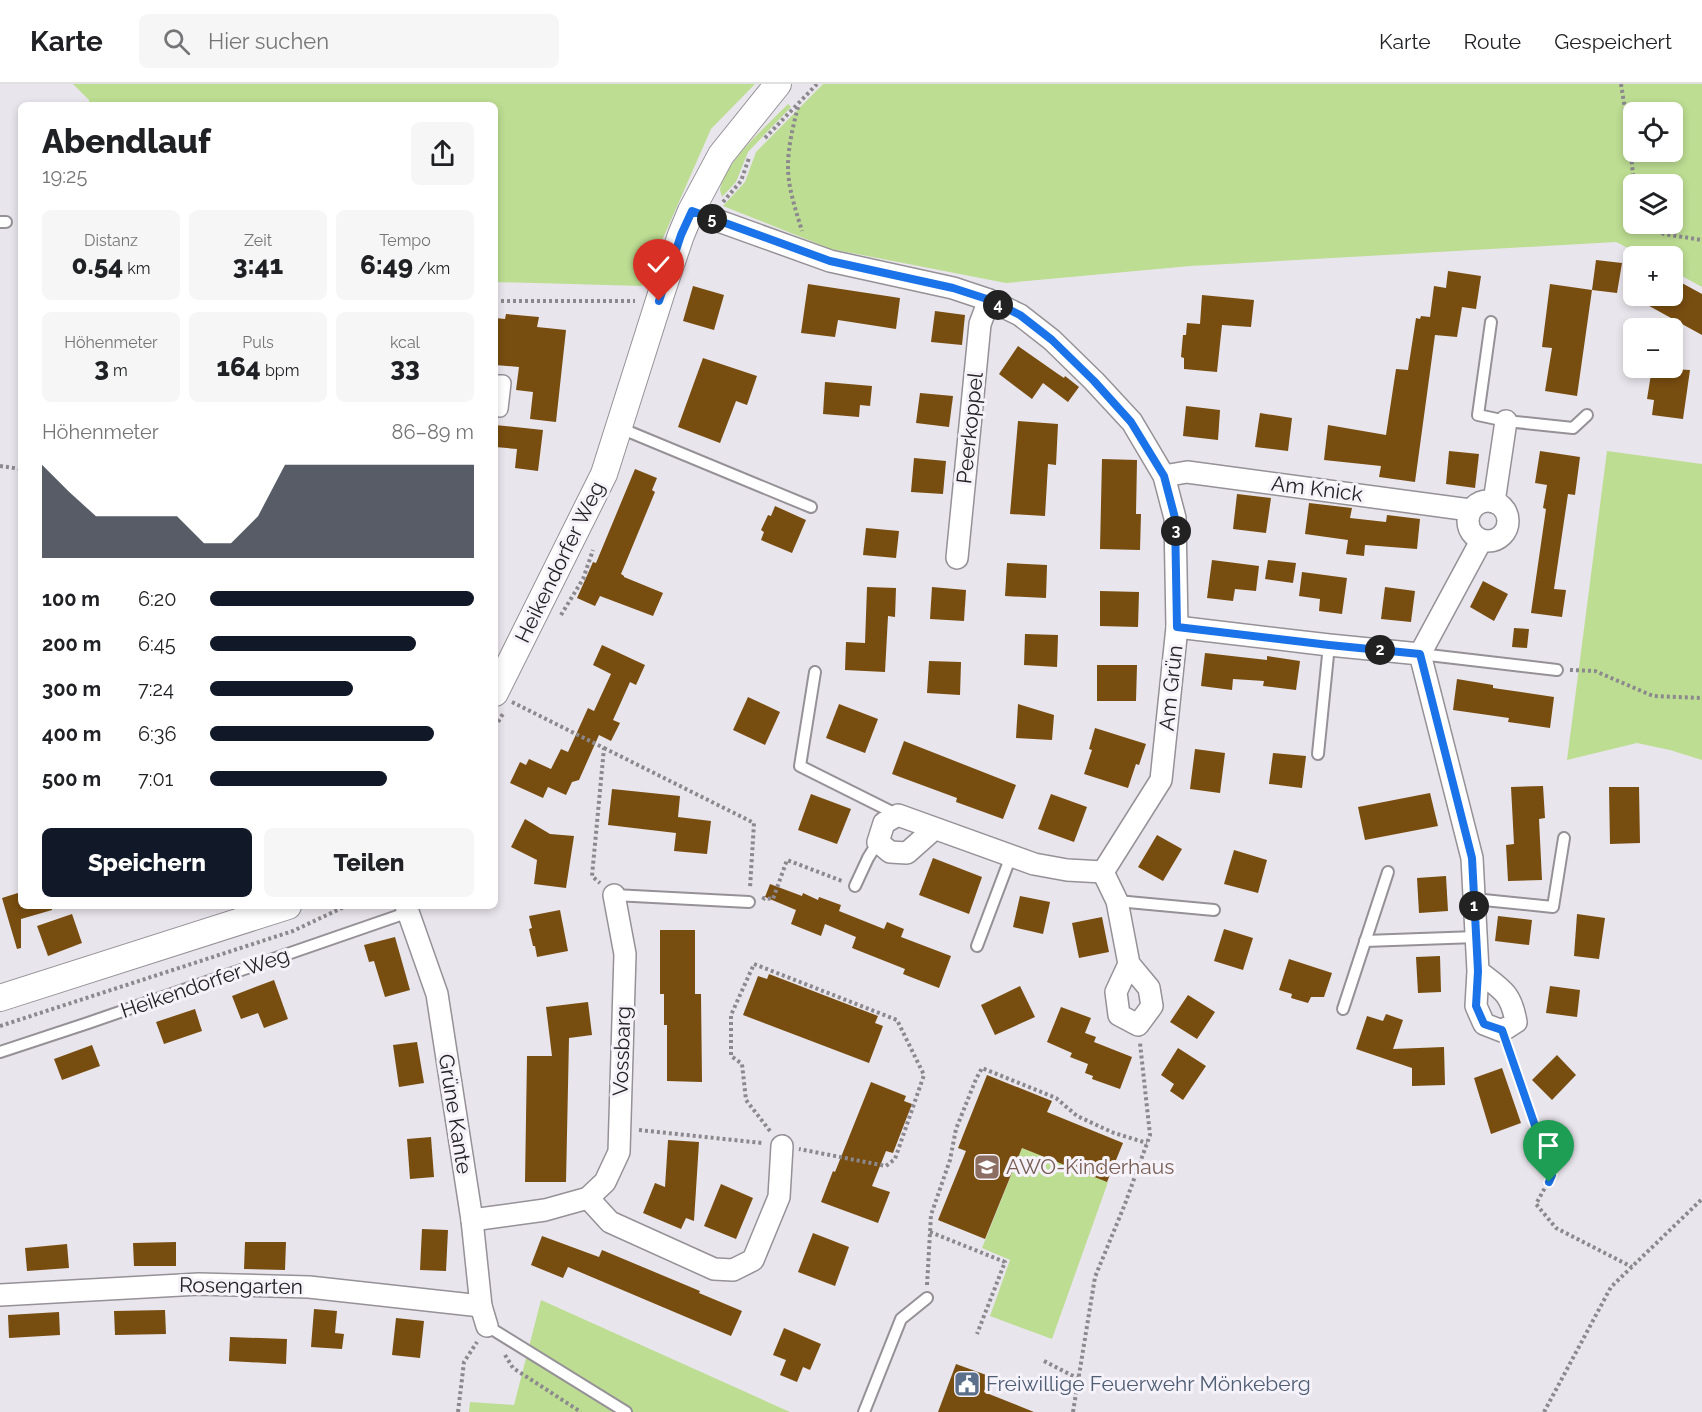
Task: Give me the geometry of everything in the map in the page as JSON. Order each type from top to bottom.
[{"type":"street","name":"Heikendorfer Weg","points":[[503,697],[604,474],[681,235],[721,155],[778,84]]},
{"type":"street","name":"Am Grün","points":[[692,211],[830,261],[953,288],[990,300],[1020,315],[1052,340],[1094,381],[1131,422],[1164,476],[1175,518],[1177,627],[1161,780],[1103,872]]},
{"type":"street","name":"Peerkoppel","points":[[957,558],[980,324],[990,300]]},
{"type":"street","points":[[498,382],[503,383],[500,409],[498,409]]},
{"type":"street","points":[[1470,510],[1467,519],[1468,528],[1473,536],[1481,541],[1490,542],[1499,539],[1505,532],[1508,524],[1507,514],[1494,502],[1506,422]]},
{"type":"street","name":"Am Knick","points":[[1164,476],[1187,472],[1470,510],[1485,501],[1494,502]]},
{"type":"street","points":[[1478,971],[1507,994],[1514,1006],[1516,1022],[1502,1030],[1484,1024],[1476,1006],[1478,971],[1472,858],[1420,654],[1481,541]]},
{"type":"street","points":[[1177,627],[1420,654]]},
{"type":"street","points":[[934,829],[907,853],[890,852],[878,842],[884,824],[898,815],[1034,864],[1067,870],[1103,872],[1117,901],[1129,964],[1149,988],[1152,1006],[1138,1025],[1119,1015],[1116,992],[1129,964]]},
{"type":"street","name":"Vossbarg","points":[[588,1198],[605,1182],[619,1152],[625,954],[614,895]]},
{"type":"street","points":[[0,998],[279,909]]},
{"type":"street","name":"Grüne Kante","points":[[407,909],[436,994],[472,1220],[484,1316]]},
{"type":"street","points":[[472,1220],[545,1210],[588,1198],[610,1222],[714,1269],[733,1270],[753,1260],[779,1197],[782,1146]]},
{"type":"street","name":"Rosengarten","points":[[0,1295],[221,1284],[309,1287],[484,1316]]},
{"type":"lane","points":[[1491,322],[1478,415],[1506,422],[1573,428],[1587,415]]},
{"type":"lane","points":[[620,428],[811,507]]},
{"type":"lane","points":[[1318,754],[1329,645]]},
{"type":"lane","points":[[1420,654],[1557,670]]},
{"type":"lane","points":[[815,672],[800,766],[898,815]]},
{"type":"lane","points":[[1474,899],[1553,907],[1564,838]]},
{"type":"lane","points":[[855,886],[878,842]]},
{"type":"lane","points":[[977,946],[1011,856]]},
{"type":"lane","points":[[1343,1009],[1388,872]]},
{"type":"lane","points":[[614,895],[749,902]]},
{"type":"lane","points":[[1117,901],[1214,910]]},
{"type":"lane","name":"Heikendorfer Weg","points":[[0,1052],[88,1023],[407,909]]},
{"type":"lane","points":[[1365,941],[1476,937]]},
{"type":"lane","points":[[864,1412],[901,1319],[927,1298]]},
{"type":"lane","points":[[484,1316],[626,1412]]},
{"type":"path","points":[[1621,84],[1633,174]]},
{"type":"path","points":[[798,106],[792,128],[788,167],[795,209],[809,254]]},
{"type":"path","points":[[1664,234],[1702,240]]},
{"type":"path","points":[[498,301],[628,301]]},
{"type":"path","points":[[0,466],[18,469]]},
{"type":"path","points":[[1557,670],[1595,671],[1653,696],[1702,698]]},
{"type":"path","points":[[503,697],[754,824],[749,902]]},
{"type":"path","points":[[604,748],[592,876],[614,895]]},
{"type":"path","points":[[773,899],[787,860],[855,886]]},
{"type":"path","points":[[0,1026],[294,932],[340,909]]},
{"type":"path","points":[[619,1127],[782,1146],[886,1166],[895,1159],[924,1074],[897,1020],[754,964],[731,1014],[731,1056],[742,1064],[746,1100],[782,1146]]},
{"type":"path","points":[[1073,1412],[1095,1277],[1150,1135],[1138,1025]]},
{"type":"path","points":[[1502,1030],[1552,1175],[1536,1204],[1556,1228],[1632,1267]]},
{"type":"path","points":[[927,1298],[931,1215],[950,1160],[956,1129],[982,1068],[1056,1098],[1077,1116],[1114,1133],[1147,1143]]},
{"type":"path","points":[[1544,1412],[1611,1287],[1702,1199]]},
{"type":"path","points":[[930,1232],[1005,1262],[977,1334]]},
{"type":"path","points":[[458,1412],[464,1362],[484,1316]]},
{"type":"path","points":[[484,1316],[513,1368],[581,1412]]},
{"type":"path","points":[[1044,1361],[1079,1379]]},
{"type":"green space","points":[[73,84],[755,84],[711,129],[642,286],[498,282],[498,102],[89,102]]},
{"type":"green space","points":[[823,84],[1702,84],[1702,287],[1683,277],[1683,246],[1624,246],[1616,242],[1190,266],[1006,283],[831,249],[723,206],[745,182],[756,152]]},
{"type":"green space","points":[[788,104],[791,107],[748,152],[736,182],[722,197],[720,190],[730,167],[748,144]]},
{"type":"green space","points":[[1607,451],[1702,464],[1702,760],[1637,743],[1567,760]]},
{"type":"green space","points":[[1022,1148],[1108,1182],[1052,1339],[990,1316],[1010,1260],[982,1248]]},
{"type":"green space","points":[[541,1300],[790,1412],[469,1412],[470,1402],[514,1405]]},
{"type":"building","points":[[1596,260],[1622,263],[1617,293],[1592,290]]},
{"type":"building","points":[[1448,271],[1481,276],[1476,309],[1462,307],[1457,337],[1435,335],[1415,482],[1379,477],[1381,466],[1324,460],[1328,425],[1386,435],[1396,369],[1408,370],[1416,318],[1430,317],[1434,286],[1446,288]]},
{"type":"building","points":[[808,284],[900,298],[896,329],[838,320],[835,337],[801,333]]},
{"type":"building","points":[[1550,284],[1592,290],[1577,396],[1545,391],[1552,348],[1542,347]]},
{"type":"building","points":[[1683,284],[1702,294],[1702,335],[1683,325],[1683,318],[1671,318],[1649,306],[1683,306]]},
{"type":"building","points":[[693,286],[724,295],[714,330],[683,321]]},
{"type":"building","points":[[1202,295],[1254,300],[1251,327],[1222,325],[1217,372],[1184,369],[1184,358],[1181,357],[1183,335],[1186,335],[1187,323],[1200,324]]},
{"type":"building","points":[[935,311],[965,315],[962,345],[931,342]]},
{"type":"building","points":[[506,314],[539,317],[537,327],[566,330],[556,422],[530,419],[533,392],[516,390],[519,367],[498,365],[498,318],[505,319]]},
{"type":"building","points":[[1018,346],[1079,387],[1068,402],[1043,383],[1032,399],[999,374]]},
{"type":"building","points":[[703,358],[757,376],[747,405],[736,401],[720,443],[678,427]]},
{"type":"building","points":[[1683,370],[1690,370],[1683,419],[1652,415],[1654,400],[1647,399],[1650,378],[1683,378]]},
{"type":"building","points":[[825,382],[872,386],[870,406],[860,405],[859,417],[823,414]]},
{"type":"building","points":[[920,393],[953,396],[949,427],[916,423]]},
{"type":"building","points":[[1186,406],[1220,410],[1218,440],[1183,436]]},
{"type":"building","points":[[1260,413],[1292,418],[1288,451],[1255,447]]},
{"type":"building","points":[[1018,421],[1058,424],[1056,465],[1048,464],[1045,516],[1010,514]]},
{"type":"building","points":[[498,425],[543,430],[538,471],[515,468],[517,449],[498,447]]},
{"type":"building","points":[[1449,451],[1479,454],[1475,488],[1446,484]]},
{"type":"building","points":[[1540,451],[1580,457],[1575,495],[1568,494],[1554,589],[1566,590],[1562,617],[1531,613],[1546,509],[1543,508],[1547,485],[1535,483]]},
{"type":"building","points":[[914,458],[946,461],[943,494],[911,492]]},
{"type":"building","points":[[1102,459],[1137,460],[1136,514],[1141,514],[1140,550],[1100,549]]},
{"type":"building","points":[[635,469],[657,478],[652,490],[655,492],[621,574],[663,593],[653,616],[600,596],[595,606],[577,598],[593,562],[596,563]]},
{"type":"building","points":[[1237,494],[1271,498],[1266,533],[1233,529]]},
{"type":"building","points":[[1309,503],[1352,508],[1350,518],[1386,522],[1387,515],[1420,519],[1417,549],[1365,545],[1364,556],[1346,554],[1348,540],[1305,534]]},
{"type":"building","points":[[775,506],[806,520],[792,553],[761,540],[764,532],[761,530]]},
{"type":"building","points":[[866,528],[899,531],[896,558],[863,555]]},
{"type":"building","points":[[1212,560],[1259,566],[1256,591],[1235,589],[1233,601],[1207,598]]},
{"type":"building","points":[[1268,560],[1296,563],[1293,583],[1265,579]]},
{"type":"building","points":[[1007,563],[1047,565],[1046,598],[1005,596]]},
{"type":"building","points":[[1302,572],[1347,578],[1342,614],[1319,611],[1320,599],[1299,596]]},
{"type":"building","points":[[1483,581],[1508,594],[1494,621],[1470,607]]},
{"type":"building","points":[[867,587],[896,588],[895,617],[888,616],[885,672],[845,670],[846,642],[865,643]]},
{"type":"building","points":[[932,587],[966,590],[964,621],[930,619]]},
{"type":"building","points":[[1385,587],[1415,591],[1411,622],[1381,619]]},
{"type":"building","points":[[1100,591],[1139,592],[1138,627],[1100,626]]},
{"type":"building","points":[[1514,628],[1529,629],[1527,648],[1512,647]]},
{"type":"building","points":[[1025,634],[1058,635],[1057,667],[1024,665]]},
{"type":"building","points":[[602,645],[645,665],[636,685],[630,682],[613,720],[620,723],[611,741],[599,735],[579,780],[572,782],[566,795],[548,787],[543,798],[510,783],[520,762],[526,765],[529,759],[551,769],[561,749],[568,752],[588,708],[594,711],[611,674],[593,665]]},
{"type":"building","points":[[1205,653],[1267,660],[1267,656],[1300,661],[1296,690],[1263,686],[1264,681],[1233,679],[1232,690],[1201,686]]},
{"type":"building","points":[[929,661],[961,662],[960,695],[927,693]]},
{"type":"building","points":[[1097,665],[1137,665],[1136,701],[1097,701]]},
{"type":"building","points":[[1457,679],[1493,685],[1493,688],[1554,697],[1550,728],[1508,722],[1509,718],[1453,710]]},
{"type":"building","points":[[748,697],[780,712],[765,745],[733,730]]},
{"type":"building","points":[[839,704],[878,719],[865,753],[826,738]]},
{"type":"building","points":[[1018,704],[1054,715],[1052,740],[1016,738]]},
{"type":"building","points":[[1095,728],[1146,744],[1128,788],[1084,774],[1092,750],[1089,749]]},
{"type":"building","points":[[904,741],[1016,785],[1003,819],[956,802],[957,798],[892,774]]},
{"type":"building","points":[[1195,749],[1225,753],[1220,793],[1190,789]]},
{"type":"building","points":[[1273,753],[1306,756],[1302,788],[1269,784]]},
{"type":"building","points":[[1543,786],[1545,818],[1539,819],[1542,880],[1508,881],[1506,845],[1514,844],[1511,787]]},
{"type":"building","points":[[1609,787],[1639,787],[1640,843],[1610,844]]},
{"type":"building","points":[[612,789],[680,796],[678,817],[711,821],[707,854],[674,851],[676,833],[608,825]]},
{"type":"building","points":[[1430,793],[1438,826],[1365,840],[1358,807]]},
{"type":"building","points":[[811,794],[851,809],[837,844],[798,830]]},
{"type":"building","points":[[1051,794],[1087,807],[1074,842],[1038,829]]},
{"type":"building","points":[[525,819],[550,834],[574,836],[566,888],[534,884],[537,860],[511,847]]},
{"type":"building","points":[[1157,835],[1182,849],[1163,881],[1138,867]]},
{"type":"building","points":[[1234,850],[1267,860],[1258,893],[1224,884]]},
{"type":"building","points":[[933,858],[982,877],[969,914],[919,895]]},
{"type":"building","points":[[1446,876],[1448,911],[1419,913],[1417,878]]},
{"type":"building","points":[[770,884],[802,896],[803,893],[818,900],[819,897],[841,905],[839,911],[884,929],[887,922],[904,929],[901,937],[951,956],[939,988],[903,974],[905,969],[852,948],[856,937],[825,924],[821,936],[791,924],[796,910],[765,897]]},
{"type":"building","points":[[18,893],[18,909],[52,909],[21,919],[21,948],[17,949],[2,898]]},
{"type":"building","points":[[1020,896],[1050,902],[1043,934],[1013,927]]},
{"type":"building","points":[[560,910],[568,951],[537,957],[529,929],[532,928],[529,916]]},
{"type":"building","points":[[72,914],[82,943],[48,956],[37,926]]},
{"type":"building","points":[[1577,914],[1605,918],[1599,959],[1574,956]]},
{"type":"building","points":[[1498,916],[1532,920],[1529,945],[1495,941]]},
{"type":"building","points":[[1102,917],[1109,952],[1079,958],[1072,923]]},
{"type":"building","points":[[1224,929],[1253,938],[1243,970],[1214,961]]},
{"type":"building","points":[[660,930],[695,930],[695,994],[701,994],[702,1082],[667,1081],[667,1025],[664,1025],[664,994],[660,994]]},
{"type":"building","points":[[395,937],[410,990],[385,997],[374,961],[369,962],[364,945]]},
{"type":"building","points":[[1440,956],[1441,992],[1418,993],[1416,957]]},
{"type":"building","points":[[1289,959],[1332,973],[1324,997],[1311,997],[1308,1003],[1291,998],[1292,994],[1279,990]]},
{"type":"building","points":[[769,974],[878,1016],[875,1023],[883,1026],[869,1063],[743,1015],[758,976],[767,979]]},
{"type":"building","points":[[274,980],[288,1019],[264,1028],[258,1013],[241,1019],[232,996]]},
{"type":"building","points":[[1020,986],[1035,1017],[995,1035],[981,1005]]},
{"type":"building","points":[[1550,986],[1580,990],[1577,1017],[1546,1013]]},
{"type":"building","points":[[1188,995],[1215,1012],[1197,1039],[1170,1022]]},
{"type":"building","points":[[588,1002],[592,1035],[569,1038],[566,1182],[525,1182],[527,1056],[552,1056],[546,1007]]},
{"type":"building","points":[[1061,1007],[1091,1018],[1085,1033],[1096,1037],[1094,1042],[1132,1057],[1120,1089],[1092,1079],[1093,1076],[1085,1073],[1088,1064],[1070,1057],[1072,1053],[1047,1042]]},
{"type":"building","points":[[195,1009],[202,1031],[164,1044],[156,1022]]},
{"type":"building","points":[[1386,1014],[1403,1020],[1393,1049],[1444,1047],[1445,1085],[1412,1086],[1412,1068],[1356,1049],[1367,1016],[1383,1021]]},
{"type":"building","points":[[417,1042],[424,1083],[399,1087],[393,1045]]},
{"type":"building","points":[[92,1045],[100,1066],[62,1080],[54,1059]]},
{"type":"building","points":[[1178,1048],[1206,1066],[1183,1100],[1170,1091],[1174,1084],[1161,1075]]},
{"type":"building","points":[[1557,1055],[1576,1075],[1552,1100],[1532,1080]]},
{"type":"building","points":[[1502,1068],[1521,1123],[1491,1134],[1474,1078]]},
{"type":"building","name":"AWO-Kinderhaus","points":[[987,1075],[1052,1101],[1047,1112],[1123,1143],[1107,1182],[1022,1148],[985,1239],[938,1220],[966,1151],[958,1148]]},
{"type":"building","points":[[871,1082],[906,1096],[904,1101],[912,1104],[893,1153],[886,1151],[872,1186],[890,1192],[878,1223],[821,1202]]},
{"type":"building","points":[[431,1137],[434,1177],[410,1179],[407,1139]]},
{"type":"building","points":[[668,1140],[699,1142],[694,1221],[686,1218],[681,1229],[643,1213],[655,1183],[665,1187]]},
{"type":"building","points":[[721,1184],[753,1198],[736,1239],[704,1226]]},
{"type":"building","points":[[422,1229],[448,1230],[446,1271],[420,1270]]},
{"type":"building","points":[[813,1233],[849,1247],[835,1286],[798,1272]]},
{"type":"building","points":[[542,1236],[599,1257],[602,1250],[742,1311],[731,1336],[568,1267],[563,1278],[531,1265]]},
{"type":"building","points":[[176,1242],[176,1266],[134,1266],[133,1243]]},
{"type":"building","points":[[245,1242],[286,1242],[285,1270],[244,1269]]},
{"type":"building","points":[[67,1244],[69,1268],[27,1271],[25,1248]]},
{"type":"building","points":[[314,1309],[337,1311],[335,1333],[344,1334],[342,1349],[311,1347]]},
{"type":"building","points":[[165,1310],[166,1334],[115,1335],[114,1311]]},
{"type":"building","points":[[59,1312],[60,1335],[9,1338],[8,1315]]},
{"type":"building","points":[[396,1318],[424,1321],[420,1358],[392,1355]]},
{"type":"building","points":[[784,1328],[821,1344],[810,1370],[803,1367],[797,1382],[780,1375],[786,1360],[773,1355]]},
{"type":"building","points":[[230,1337],[287,1339],[286,1364],[229,1361]]},
{"type":"building","name":"Freiwillige Feuerwehr Mönkeberg","points":[[956,1364],[989,1376],[984,1392],[1034,1412],[938,1412]]},
{"type":"place","name":"AWO-Kinderhaus","points":[[987,1167]]},
{"type":"place","name":"Freiwillige Feuerwehr Mönkeberg","points":[[967,1384]]},
{"type":"route","points":[[659,301],[681,235],[692,211],[830,261],[953,288],[990,300],[1020,315],[1052,340],[1094,381],[1131,422],[1164,476],[1175,518],[1177,627],[1420,654],[1472,858],[1478,971],[1476,1006],[1484,1024],[1502,1030],[1552,1175],[1549,1182]]}]
